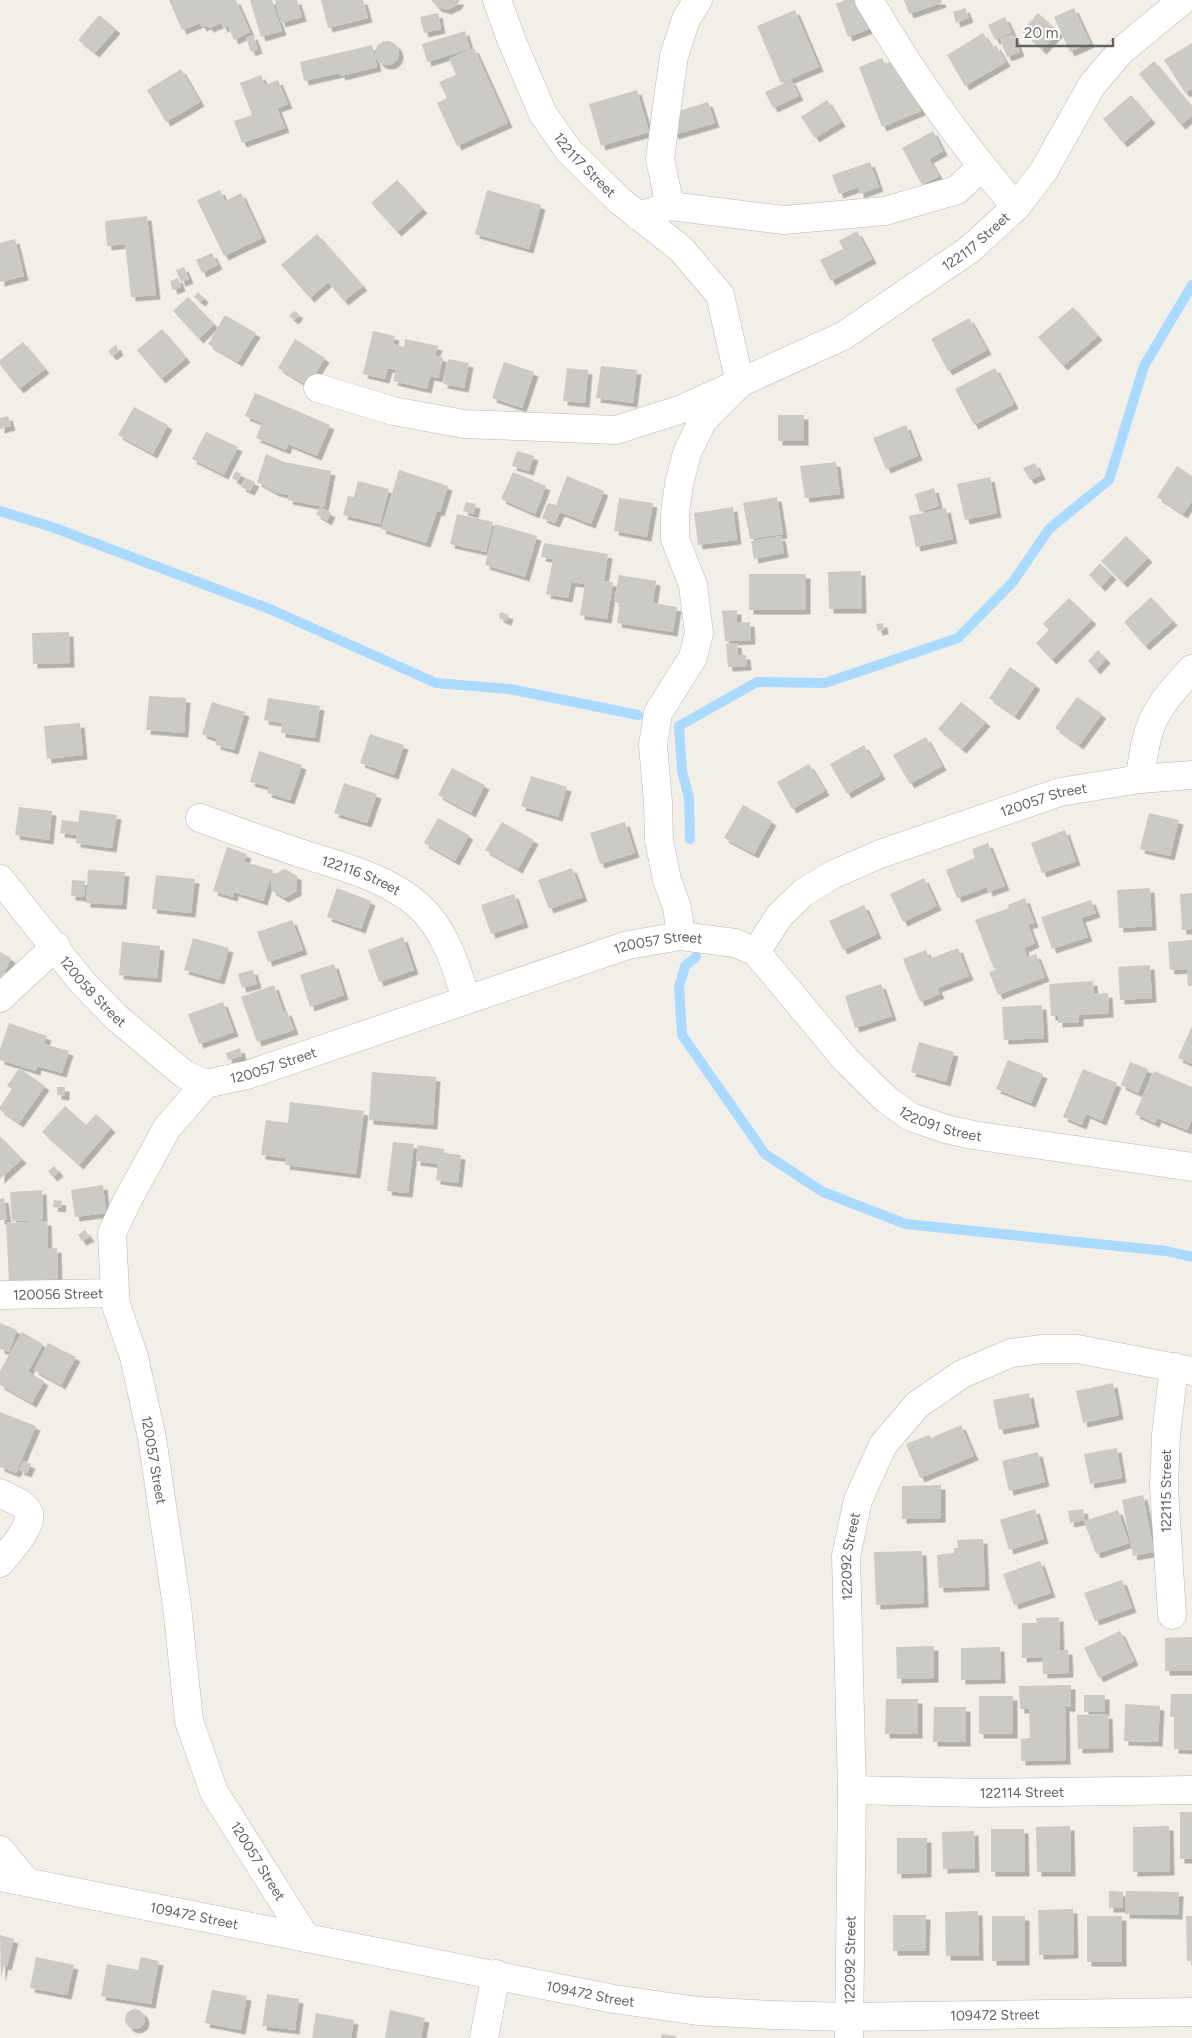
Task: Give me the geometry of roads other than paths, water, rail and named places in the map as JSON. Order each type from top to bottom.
[{"type":"street","name":"122117 Street","points":[[497,0],[543,114],[569,150],[620,201],[681,249],[720,295],[740,383]]},
{"type":"street","points":[[670,206],[660,159],[667,103],[674,56],[686,19],[698,0]]},
{"type":"street","name":"122117 Street","points":[[318,388],[393,411],[464,424],[616,430],[682,409],[843,336],[969,250],[1016,207],[982,167],[904,60],[869,0]]},
{"type":"street","points":[[1016,207],[1043,172],[1092,86],[1121,51],[1183,0]]},
{"type":"street","points":[[638,216],[670,206],[784,220],[885,211],[957,190],[982,167]]},
{"type":"street","points":[[681,936],[677,907],[667,880],[659,840],[653,745],[658,713],[693,657],[699,633],[693,585],[675,539],[675,513],[679,484],[687,453],[703,420],[740,383]]},
{"type":"street","points":[[1140,779],[1143,750],[1149,726],[1158,708],[1192,669]]},
{"type":"street","name":"120057 Street","points":[[306,1938],[214,1792],[189,1721],[177,1606],[152,1438],[134,1357],[116,1306],[112,1233],[127,1201],[167,1128],[205,1084],[246,1075],[628,945],[681,936],[735,943],[756,952],[786,909],[803,893],[832,875],[922,838],[1060,792],[1140,779],[1192,775]]},
{"type":"street","name":"122116 Street","points":[[200,818],[350,869],[396,889],[419,906],[436,928],[450,951],[466,999]]},
{"type":"street","name":"120058 Street","points":[[0,879],[56,946],[82,982],[117,1018],[184,1074],[205,1084]]},
{"type":"street","points":[[0,998],[56,946]]},
{"type":"street","name":"122091 Street","points":[[756,952],[846,1060],[887,1100],[911,1117],[946,1129],[973,1135],[1192,1167]]},
{"type":"street","name":"120056 Street","points":[[0,1294],[115,1293]]},
{"type":"street","name":"122092 Street","points":[[849,2028],[852,1790],[846,1556],[858,1500],[883,1445],[917,1405],[962,1374],[1011,1353],[1042,1349],[1077,1349],[1183,1369]]},
{"type":"street","name":"122115 Street","points":[[1172,1615],[1164,1487],[1166,1434],[1183,1369]]},
{"type":"street","points":[[0,1563],[27,1526],[29,1512],[11,1499]]},
{"type":"street","name":"122114 Street","points":[[852,1790],[980,1793],[1192,1790]]},
{"type":"street","points":[[0,1850],[13,1879]]},
{"type":"street","name":"109472 Street","points":[[13,1879],[614,1999],[698,2011],[849,2028],[1192,2012]]},
{"type":"street","points":[[484,2038],[496,1974]]},
{"type":"waterway","points":[[690,839],[689,798],[682,771],[679,726],[757,682],[825,683],[958,638],[1013,582],[1049,529],[1109,480],[1144,366],[1192,285]]},
{"type":"waterway","points":[[0,511],[52,527],[272,610],[436,683],[510,689],[638,715]]},
{"type":"waterway","points":[[696,957],[685,966],[679,987],[682,1035],[765,1154],[823,1192],[906,1224],[1166,1251],[1192,1257]]}]
